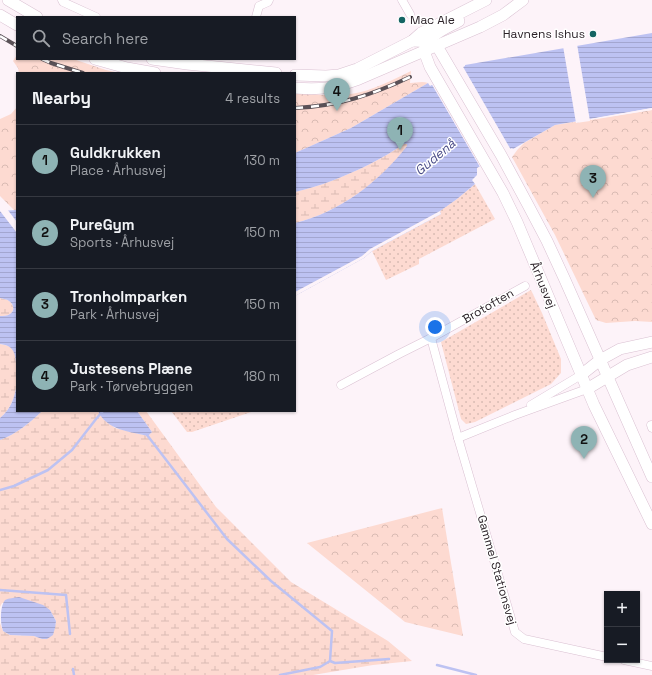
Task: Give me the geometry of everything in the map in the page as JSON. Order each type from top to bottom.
[{"type":"main road","points":[[8,0],[23,4],[36,16]]},
{"type":"main road","points":[[296,75],[326,76],[356,69],[412,41],[421,33],[486,0]]},
{"type":"main road","points":[[429,46],[437,34],[496,0]]},
{"type":"main road","points":[[296,88],[321,89],[341,85],[359,79],[429,46],[491,22],[523,0]]},
{"type":"main road","points":[[0,15],[16,24]]},
{"type":"main road","points":[[412,41],[429,46]]},
{"type":"main road","name":"Århusvej","points":[[429,46],[452,71],[501,156],[547,241],[652,477]]},
{"type":"main road","name":"Århusvej","points":[[429,46],[430,67],[503,193],[517,222],[587,389],[652,524]]},
{"type":"main road","points":[[99,60],[127,68],[149,72]]},
{"type":"main road","points":[[159,60],[266,72]]},
{"type":"main road","points":[[581,375],[600,360],[620,349],[652,342]]},
{"type":"main road","points":[[587,389],[627,364],[652,357]]},
{"type":"street","points":[[62,0],[63,2],[94,16]]},
{"type":"street","points":[[402,0],[410,14]]},
{"type":"street","points":[[256,16],[259,6],[268,1]]},
{"type":"street","name":"Brotoften","points":[[341,385],[431,338],[524,286]]},
{"type":"street","points":[[431,338],[458,438],[515,415],[587,389]]},
{"type":"street","points":[[515,415],[581,375]]},
{"type":"street","name":"Gammel Stationsvej","points":[[458,438],[515,632],[524,639],[604,656]]},
{"type":"street","points":[[638,663],[652,666]]},
{"type":"green space","points":[[16,56],[16,60],[76,60],[115,72],[19,72],[13,61]]},
{"type":"green space","points":[[411,71],[410,83],[428,83],[351,128],[296,153],[296,92],[344,95],[359,93]]},
{"type":"green space","points":[[16,108],[16,210],[14,210],[0,196],[0,119],[11,114]]},
{"type":"green space","points":[[652,110],[652,322],[635,321],[606,323],[596,320],[555,235],[512,157],[524,143],[555,125]]},
{"type":"green space","points":[[404,144],[407,144],[407,147],[384,172],[357,194],[328,211],[296,223],[296,192],[324,184],[352,173]]},
{"type":"green space","points":[[475,184],[495,219],[419,259],[419,264],[386,280],[372,251],[441,214],[440,211]]},
{"type":"green space","points":[[531,290],[561,359],[561,373],[551,384],[475,422],[466,424],[461,419],[441,342]]},
{"type":"green space","points":[[0,298],[11,302],[13,308],[12,313],[6,316],[0,316]]},
{"type":"green space","points":[[0,344],[10,347],[14,351],[16,360],[16,385],[10,407],[0,418]]},
{"type":"green space","points":[[41,412],[98,412],[115,428],[148,436],[152,432],[138,412],[147,412],[216,507],[291,582],[388,641],[412,661],[373,665],[313,675],[0,675],[0,623],[3,631],[10,635],[34,636],[42,639],[55,628],[56,621],[50,610],[2,603],[0,607],[0,440],[12,435],[33,420]]},
{"type":"green space","points":[[172,412],[251,412],[192,432],[187,432]]},
{"type":"green space","points":[[442,508],[463,636],[405,622],[307,543]]},
{"type":"water","name":"Gudenå","points":[[652,33],[652,108],[555,125],[477,168],[477,175],[472,180],[475,184],[440,211],[441,214],[372,251],[364,258],[296,295],[296,223],[328,211],[357,194],[384,172],[407,146],[407,144],[404,144],[352,173],[324,184],[296,192],[296,153],[351,128],[428,83],[430,86],[465,65]]},
{"type":"water","points":[[16,210],[16,362],[12,349],[0,344],[0,316],[10,314],[13,311],[13,308],[12,304],[8,300],[0,298],[0,211]]},
{"type":"water","points":[[16,388],[16,412],[41,412],[33,420],[12,435],[0,440],[0,418],[7,411]]},
{"type":"water","points":[[99,412],[138,412],[152,432],[148,436],[120,429],[107,422]]},
{"type":"water","points":[[19,597],[43,605],[50,610],[56,621],[53,635],[47,639],[42,639],[34,636],[10,635],[3,631],[1,615],[3,603],[7,599]]},
{"type":"pier","points":[[577,44],[590,121],[576,123],[563,46]]},
{"type":"pier","points":[[462,65],[511,150],[480,167],[431,83]]},
{"type":"pier","points":[[652,108],[652,110],[591,120],[591,119]]},
{"type":"pier","points":[[0,209],[7,209],[16,221],[16,232]]},
{"type":"pier","points":[[440,211],[441,214],[372,251],[364,258],[296,295],[296,291],[362,256],[370,249]]},
{"type":"waterway","points":[[0,490],[14,486],[48,470],[72,450],[102,412]]},
{"type":"waterway","points":[[147,435],[227,539],[271,581],[332,631],[330,661],[320,667],[280,675]]},
{"type":"waterway","points":[[0,590],[66,595],[70,634]]},
{"type":"waterway","points":[[330,661],[335,663],[389,659]]},
{"type":"waterway","points":[[437,665],[476,675]]},
{"type":"waterway","points":[[73,669],[74,675]]},
{"type":"railway","points":[[0,36],[16,45]]},
{"type":"railway","points":[[44,60],[80,72]]},
{"type":"railway","points":[[296,108],[340,102],[368,94],[410,77]]},
{"type":"place","name":"Mac Ale","points":[[402,20]]},
{"type":"place","name":"Havnens Ishus","points":[[593,34]]},
{"type":"place","name":"Justesens Plæne","points":[[337,111]]},
{"type":"place","name":"Guldkrukken","points":[[400,150]]},
{"type":"place","name":"Tronholmparken","points":[[593,198]]},
{"type":"place","name":"PureGym","points":[[584,459]]}]
